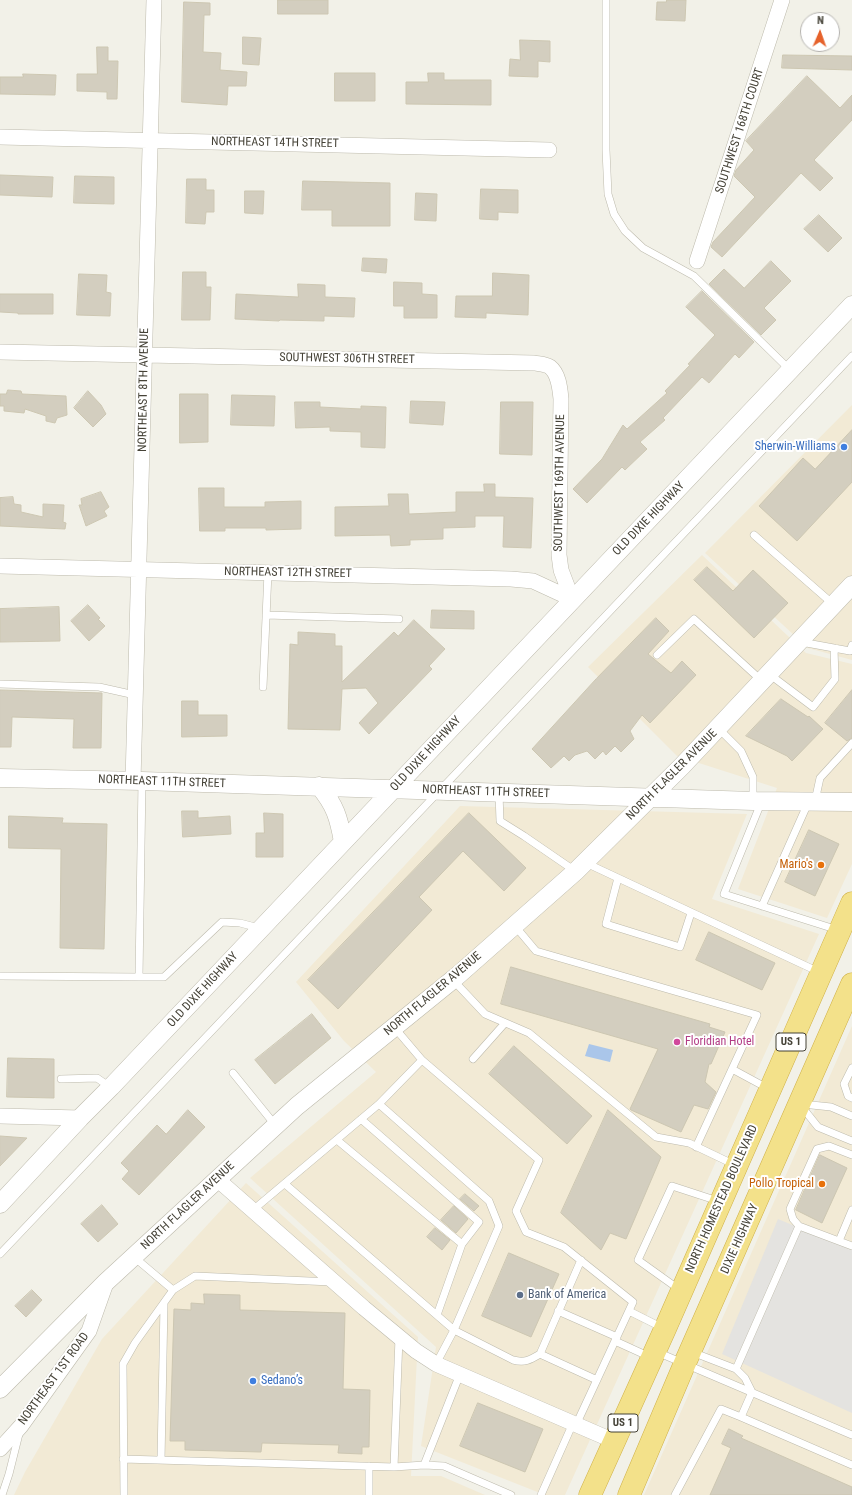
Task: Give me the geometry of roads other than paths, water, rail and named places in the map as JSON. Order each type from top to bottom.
[{"type":"highway","name":"NORTH HOMESTEAD BOULEVARD","points":[[590,1495],[654,1354],[852,903]]},
{"type":"highway","name":"DIXIE HIGHWAY","points":[[629,1495],[852,984]]},
{"type":"highway","points":[[770,1090],[799,1104]]},
{"type":"street","name":"NORTHEAST 8TH AVENUE","points":[[138,781],[135,696],[140,569],[154,0]]},
{"type":"street","name":"SOUTHWEST 168TH COURT","points":[[696,269],[782,0]]},
{"type":"street","name":"NORTHEAST 14TH STREET","points":[[0,137],[549,150]]},
{"type":"street","name":"OLD DIXIE HIGHWAY","points":[[0,1204],[852,305]]},
{"type":"street","name":"SOUTHWEST 306TH STREET","points":[[0,352],[534,363],[550,367]]},
{"type":"street","name":"SOUTHWEST 169TH AVENUE","points":[[550,367],[556,375],[560,387],[561,400],[559,555],[561,570],[572,599]]},
{"type":"street","name":"NORTHEAST 12TH STREET","points":[[0,566],[522,579],[533,581],[572,599]]},
{"type":"street","name":"NORTH FLAGLER AVENUE","points":[[0,1389],[106,1282],[297,1106],[452,980],[579,867],[652,797],[852,585]]},
{"type":"street","name":"NORTHEAST 11TH STREET","points":[[0,778],[319,786],[757,801],[852,802]]},
{"type":"street","points":[[319,786],[329,799],[337,814],[343,842]]},
{"type":"street","points":[[0,1116],[80,1118]]},
{"type":"street","points":[[217,1179],[416,1351],[436,1364],[614,1441]]},
{"type":"street","name":"NORTHEAST 1ST ROAD","points":[[0,1449],[21,1426],[89,1331],[106,1282]]},
{"type":"lane","points":[[606,0],[606,150],[608,194],[614,214],[626,231],[644,248],[696,269],[790,370]]},
{"type":"lane","points":[[0,1254],[852,356]]},
{"type":"lane","points":[[754,535],[834,604]]},
{"type":"lane","points":[[263,686],[268,572]]},
{"type":"lane","points":[[266,615],[399,619]]},
{"type":"lane","points":[[657,655],[694,619],[766,677],[813,707],[835,679],[834,648]]},
{"type":"lane","points":[[799,642],[834,648],[851,649]]},
{"type":"lane","points":[[0,684],[99,687],[135,696]]},
{"type":"lane","points":[[718,728],[741,751],[752,777],[757,801],[724,894],[840,931]]},
{"type":"lane","points":[[762,906],[812,801],[820,778],[852,742]]},
{"type":"lane","points":[[138,781],[139,977]]},
{"type":"lane","points":[[499,793],[500,821],[579,867],[618,878],[821,973]]},
{"type":"lane","points":[[618,878],[606,924],[680,947],[691,912]]},
{"type":"lane","points":[[0,976],[164,977],[222,922],[240,923],[261,928]]},
{"type":"lane","points":[[514,925],[536,951],[757,1015],[696,1147]]},
{"type":"lane","points":[[452,980],[485,1014],[529,1033],[656,1137],[689,1143],[737,1166]]},
{"type":"lane","points":[[473,1059],[505,1023]]},
{"type":"lane","points":[[394,1027],[422,1060],[539,1160],[516,1211],[526,1232],[564,1247],[633,1302],[541,1495]]},
{"type":"lane","points":[[253,1210],[379,1104],[422,1060]]},
{"type":"lane","points":[[852,1068],[844,1084],[848,1096],[852,1098]]},
{"type":"lane","points":[[732,1070],[770,1090]]},
{"type":"lane","points":[[233,1073],[276,1126]]},
{"type":"lane","points":[[61,1079],[97,1078],[111,1087]]},
{"type":"lane","points":[[379,1104],[488,1201],[499,1226],[454,1330],[436,1364]]},
{"type":"lane","points":[[799,1104],[831,1107],[852,1116]]},
{"type":"lane","points":[[799,1104],[818,1127],[852,1141]]},
{"type":"lane","points":[[361,1119],[479,1222],[462,1244],[437,1315]]},
{"type":"lane","points":[[337,1140],[462,1244]]},
{"type":"lane","points":[[852,1155],[829,1146],[817,1149],[790,1209],[793,1219],[799,1226],[852,1246]]},
{"type":"lane","points":[[285,1184],[454,1330],[513,1360],[520,1362],[529,1361],[540,1354],[581,1260]]},
{"type":"lane","points":[[681,1291],[638,1260],[672,1186],[721,1202]]},
{"type":"lane","points":[[839,1241],[852,1210]]},
{"type":"lane","points":[[736,1369],[799,1226]]},
{"type":"lane","points":[[134,1256],[173,1290]]},
{"type":"lane","points":[[124,1495],[123,1364],[135,1343],[173,1290],[195,1276],[335,1282]]},
{"type":"lane","points":[[161,1460],[164,1303]]},
{"type":"lane","points":[[558,1311],[616,1339],[654,1354],[688,1357],[736,1369],[745,1378],[752,1392]]},
{"type":"lane","points":[[629,1311],[665,1329]]},
{"type":"lane","points":[[394,1466],[399,1337]]},
{"type":"lane","points":[[540,1354],[597,1380]]},
{"type":"lane","points":[[688,1357],[752,1392],[852,1435]]},
{"type":"lane","points":[[424,1465],[460,1374]]},
{"type":"lane","points":[[741,1417],[752,1392]]},
{"type":"lane","points":[[675,1495],[721,1409],[852,1465]]},
{"type":"lane","points":[[2,1495],[21,1426]]},
{"type":"lane","points":[[123,1459],[369,1466],[444,1466],[511,1495]]},
{"type":"lane","points":[[369,1466],[369,1495]]},
{"type":"water","points":[[589,1044],[613,1050],[610,1062],[585,1056]]},
{"type":"place","name":"Sherwin-Williams","points":[[844,447]]},
{"type":"place","name":"Mario's","points":[[821,865]]},
{"type":"place","name":"Floridian Hotel","points":[[677,1042]]},
{"type":"place","name":"Pollo Tropical","points":[[822,1184]]},
{"type":"place","name":"Bank of America","points":[[520,1295]]},
{"type":"place","name":"Sedano’s","points":[[253,1381]]}]
